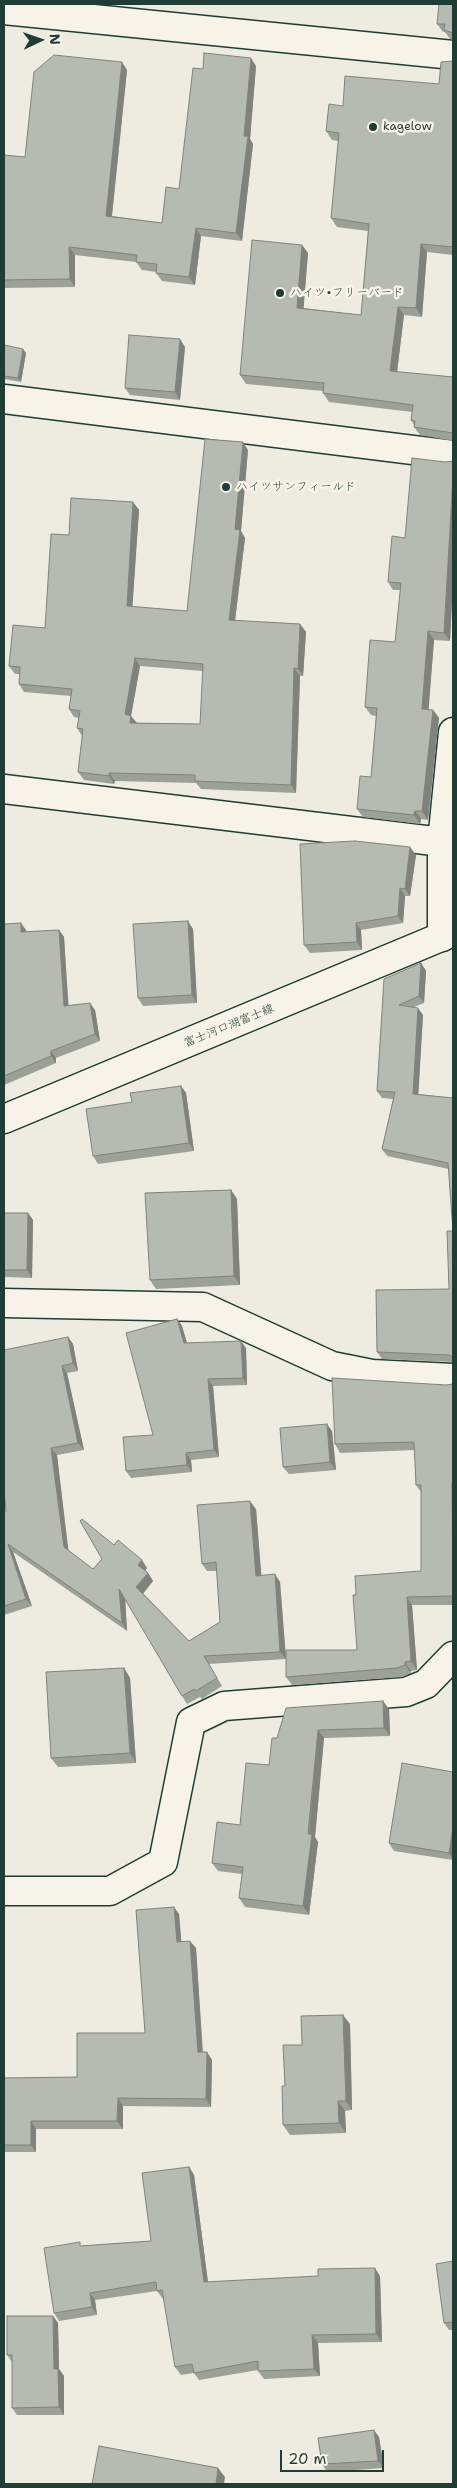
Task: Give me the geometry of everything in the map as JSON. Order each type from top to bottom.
[{"type":"street","points":[[4,10],[453,55]]},
{"type":"street","points":[[4,399],[453,455]]},
{"type":"street","points":[[448,935],[442,842],[453,732]]},
{"type":"street","points":[[4,789],[442,842]]},
{"type":"street","name":"富士河口湖富士線","points":[[4,1118],[448,935]]},
{"type":"street","points":[[4,1303],[203,1307],[332,1366],[372,1374],[453,1378]]},
{"type":"street","points":[[4,1892],[110,1891],[163,1862],[191,1722],[224,1706],[406,1692],[426,1684],[453,1656]]},
{"type":"building","points":[[439,4],[453,4],[453,33],[444,30],[445,24],[437,24]]},
{"type":"building","points":[[204,53],[251,58],[244,136],[248,136],[236,233],[196,228],[189,277],[156,273],[157,264],[136,262],[137,255],[69,247],[70,279],[4,280],[4,155],[25,157],[34,72],[54,55],[122,62],[106,216],[162,223],[166,187],[179,189],[193,68],[203,69]]},
{"type":"building","points":[[453,61],[453,247],[421,244],[416,308],[398,307],[390,371],[453,377],[453,433],[414,427],[415,421],[411,420],[413,405],[323,393],[324,383],[240,375],[252,240],[302,245],[297,308],[361,315],[369,224],[331,218],[339,133],[326,131],[329,104],[343,106],[345,76],[439,84],[441,62]]},
{"type":"building","points":[[129,335],[180,339],[175,392],[125,388]]},
{"type":"building","points":[[4,345],[23,349],[18,378],[4,376]]},
{"type":"building","points":[[205,439],[243,442],[235,529],[240,530],[229,620],[300,624],[298,669],[294,668],[291,785],[195,781],[195,775],[109,773],[109,776],[78,772],[83,729],[77,728],[80,711],[69,709],[72,689],[19,684],[20,667],[9,666],[13,625],[45,628],[51,534],[69,535],[71,498],[133,502],[127,606],[187,611]],"holes":[[[135,658],[203,664],[200,724],[130,723],[131,716],[125,714]]]},
{"type":"building","points":[[412,458],[445,462],[453,461],[444,633],[428,631],[422,709],[433,710],[422,811],[415,811],[414,815],[357,809],[360,776],[371,777],[377,708],[365,707],[370,640],[395,642],[401,583],[388,582],[392,536],[405,538]]},
{"type":"building","points":[[355,841],[410,847],[405,889],[400,888],[398,916],[356,923],[357,942],[304,945],[300,844]]},
{"type":"building","points":[[188,921],[192,995],[138,998],[133,924]]},
{"type":"building","points":[[21,923],[21,932],[59,930],[64,1006],[90,1003],[95,1034],[51,1051],[51,1056],[4,1076],[4,924]]},
{"type":"building","points":[[421,963],[419,996],[399,1005],[418,1008],[413,1094],[453,1098],[453,1231],[448,1163],[382,1149],[395,1092],[377,1091],[384,979]]},
{"type":"building","points":[[181,1086],[189,1143],[93,1156],[86,1109],[132,1102],[130,1093]]},
{"type":"building","points":[[231,1190],[234,1276],[150,1280],[145,1193]]},
{"type":"building","points":[[4,1213],[28,1213],[27,1270],[4,1270]]},
{"type":"building","points":[[447,1231],[453,1231],[453,1357],[449,1355],[377,1352],[376,1290],[449,1289]]},
{"type":"building","points":[[177,1319],[184,1343],[241,1341],[243,1378],[208,1379],[214,1450],[186,1453],[187,1465],[126,1471],[123,1437],[153,1435],[126,1333]]},
{"type":"building","points":[[68,1337],[73,1363],[62,1366],[78,1443],[51,1448],[64,1547],[93,1569],[102,1559],[80,1521],[82,1519],[114,1545],[118,1540],[142,1560],[138,1565],[148,1573],[136,1587],[189,1641],[220,1622],[216,1562],[202,1564],[197,1505],[250,1501],[256,1576],[275,1574],[280,1652],[204,1656],[217,1678],[196,1691],[194,1689],[182,1696],[119,1589],[122,1623],[8,1544],[26,1599],[4,1606],[4,1511],[6,1511],[4,1491],[4,1350]]},
{"type":"building","points":[[332,1378],[453,1384],[453,1596],[407,1597],[411,1661],[405,1662],[405,1665],[397,1668],[286,1677],[286,1650],[357,1650],[353,1595],[356,1595],[355,1576],[421,1571],[421,1485],[416,1485],[414,1442],[335,1444]]},
{"type":"building","points":[[327,1424],[330,1462],[283,1467],[280,1428]]},
{"type":"building","points":[[124,1668],[130,1753],[51,1758],[46,1672]]},
{"type":"building","points":[[383,1701],[384,1728],[318,1730],[308,1834],[312,1834],[303,1906],[239,1898],[243,1867],[212,1863],[217,1822],[240,1825],[246,1763],[269,1765],[272,1738],[277,1738],[286,1708]]},
{"type":"building","points":[[402,1763],[453,1772],[453,1827],[449,1853],[389,1843]]},
{"type":"building","points":[[174,1907],[177,1942],[190,1941],[198,2052],[207,2052],[206,2099],[118,2098],[117,2121],[31,2121],[31,2145],[4,2145],[4,2078],[77,2077],[77,2033],[145,2033],[136,1910]]},
{"type":"building","points":[[343,2015],[346,2101],[338,2101],[339,2123],[283,2125],[282,2086],[285,2086],[283,2045],[302,2045],[301,2016]]},
{"type":"building","points":[[189,2167],[204,2282],[318,2276],[318,2269],[375,2268],[376,2334],[312,2335],[314,2369],[258,2371],[258,2361],[194,2373],[192,2364],[175,2367],[162,2290],[157,2291],[156,2282],[90,2293],[92,2307],[54,2313],[44,2248],[80,2242],[80,2246],[151,2241],[142,2173]]},
{"type":"building","points":[[453,2261],[453,2322],[444,2323],[436,2264]]},
{"type":"building","points":[[7,2316],[53,2316],[54,2369],[58,2369],[59,2407],[12,2408],[12,2355],[7,2355]]},
{"type":"building","points":[[374,2430],[378,2461],[322,2464],[318,2438]]},
{"type":"building","points":[[99,2446],[218,2468],[216,2484],[92,2484]]},
{"type":"place","name":"kagelow","points":[[373,127]]},
{"type":"place","name":"ハイツ•フリーバード","points":[[280,293]]},
{"type":"place","name":"ハイツサンフィールド","points":[[226,487]]}]
